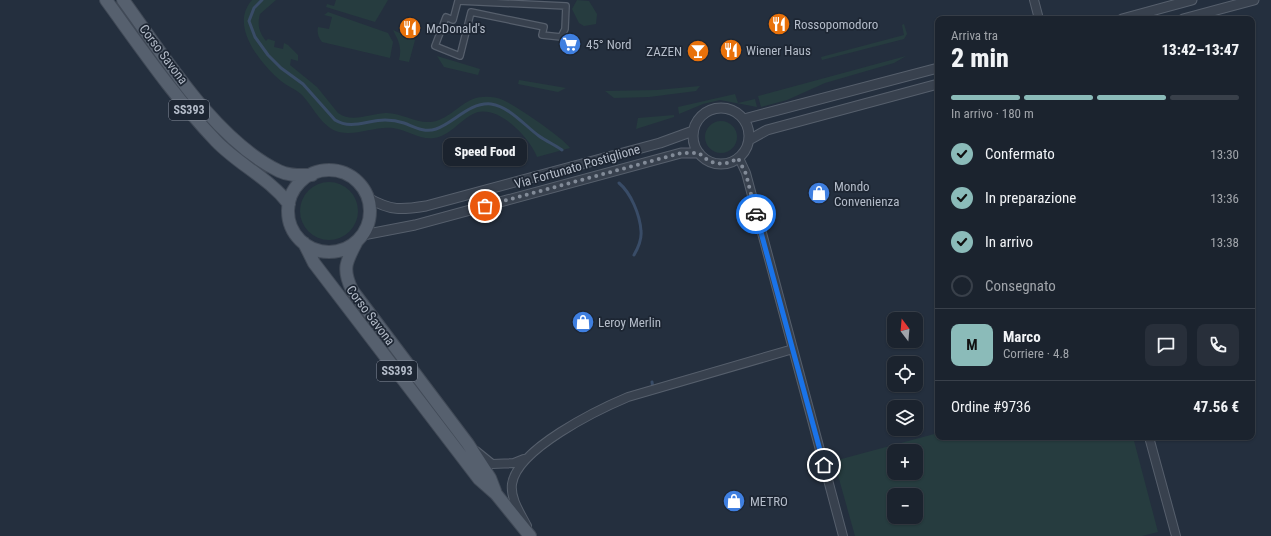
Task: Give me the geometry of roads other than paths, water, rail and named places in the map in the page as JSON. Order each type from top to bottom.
[{"type":"main road","name":"Corso Savona","points":[[106,0],[199,123],[238,160],[274,186],[289,204]]},
{"type":"main road","name":"Corso Savona","points":[[123,0],[192,93],[228,132],[249,151],[279,171],[293,175],[312,175]]},
{"type":"main road","name":"Corso Savona","points":[[496,494],[490,478],[468,444],[352,290],[346,271],[347,261],[370,217],[368,198],[363,188],[355,179],[334,171],[323,171],[312,175],[301,182],[293,192],[289,204],[289,219],[292,228],[304,243],[314,263],[376,345],[480,479],[496,494],[531,536]]},
{"type":"main road","name":"Corso Savona","points":[[304,243],[316,250],[330,252],[344,250],[359,239]]},
{"type":"street","points":[[1034,0],[1038,16]]},
{"type":"street","points":[[1133,16],[1192,0]]},
{"type":"street","points":[[1194,16],[1254,0]]},
{"type":"street","points":[[458,1],[566,6],[565,29],[562,37],[542,35],[544,27],[471,12],[460,56],[435,46],[446,17],[453,20],[458,1]]},
{"type":"street","points":[[744,119],[935,69]]},
{"type":"street","points":[[749,140],[767,130],[935,85]]},
{"type":"street","points":[[715,108],[734,111],[744,119],[749,132],[749,140],[745,152],[738,158],[724,164],[714,163],[706,160],[699,153],[693,139],[693,131],[695,125],[704,114],[715,108]]},
{"type":"street","name":"Via Fortunato Postiglione","points":[[368,198],[380,205],[402,210],[426,206],[630,151],[693,131]]},
{"type":"street","name":"Via Fortunato Postiglione","points":[[359,239],[681,153],[699,153]]},
{"type":"street","points":[[738,158],[746,174],[843,536]]},
{"type":"street","points":[[531,536],[514,498],[512,485],[518,467],[525,459],[565,429],[607,406],[628,397],[793,349]]},
{"type":"street","points":[[1150,440],[1176,536]]},
{"type":"street","points":[[468,444],[492,464],[514,463],[525,459]]},
{"type":"waterway","points":[[262,0],[254,8],[249,21],[255,37],[268,55],[281,68],[303,84],[335,120],[347,124],[392,120],[420,129],[432,130],[443,126],[469,109],[483,104],[491,104],[511,113],[539,136],[562,150]]},
{"type":"waterway","points":[[619,183],[631,198],[637,211],[640,225],[640,241],[634,255]]},
{"type":"waterway","points":[[652,382],[653,389]]},
{"type":"place","name":"Rossopomodoro","points":[[779,24]]},
{"type":"place","name":"McDonald's","points":[[410,28]]},
{"type":"place","name":"45° Nord","points":[[570,44]]},
{"type":"place","name":"Wiener Haus","points":[[731,50]]},
{"type":"place","name":"ZAZEN","points":[[698,51]]},
{"type":"place","name":"Mondo Convenienza","points":[[819,193]]},
{"type":"place","name":"Speed Food","points":[[485,206]]},
{"type":"place","name":"Leroy Merlin","points":[[583,322]]},
{"type":"place","name":"METRO","points":[[734,501]]}]
